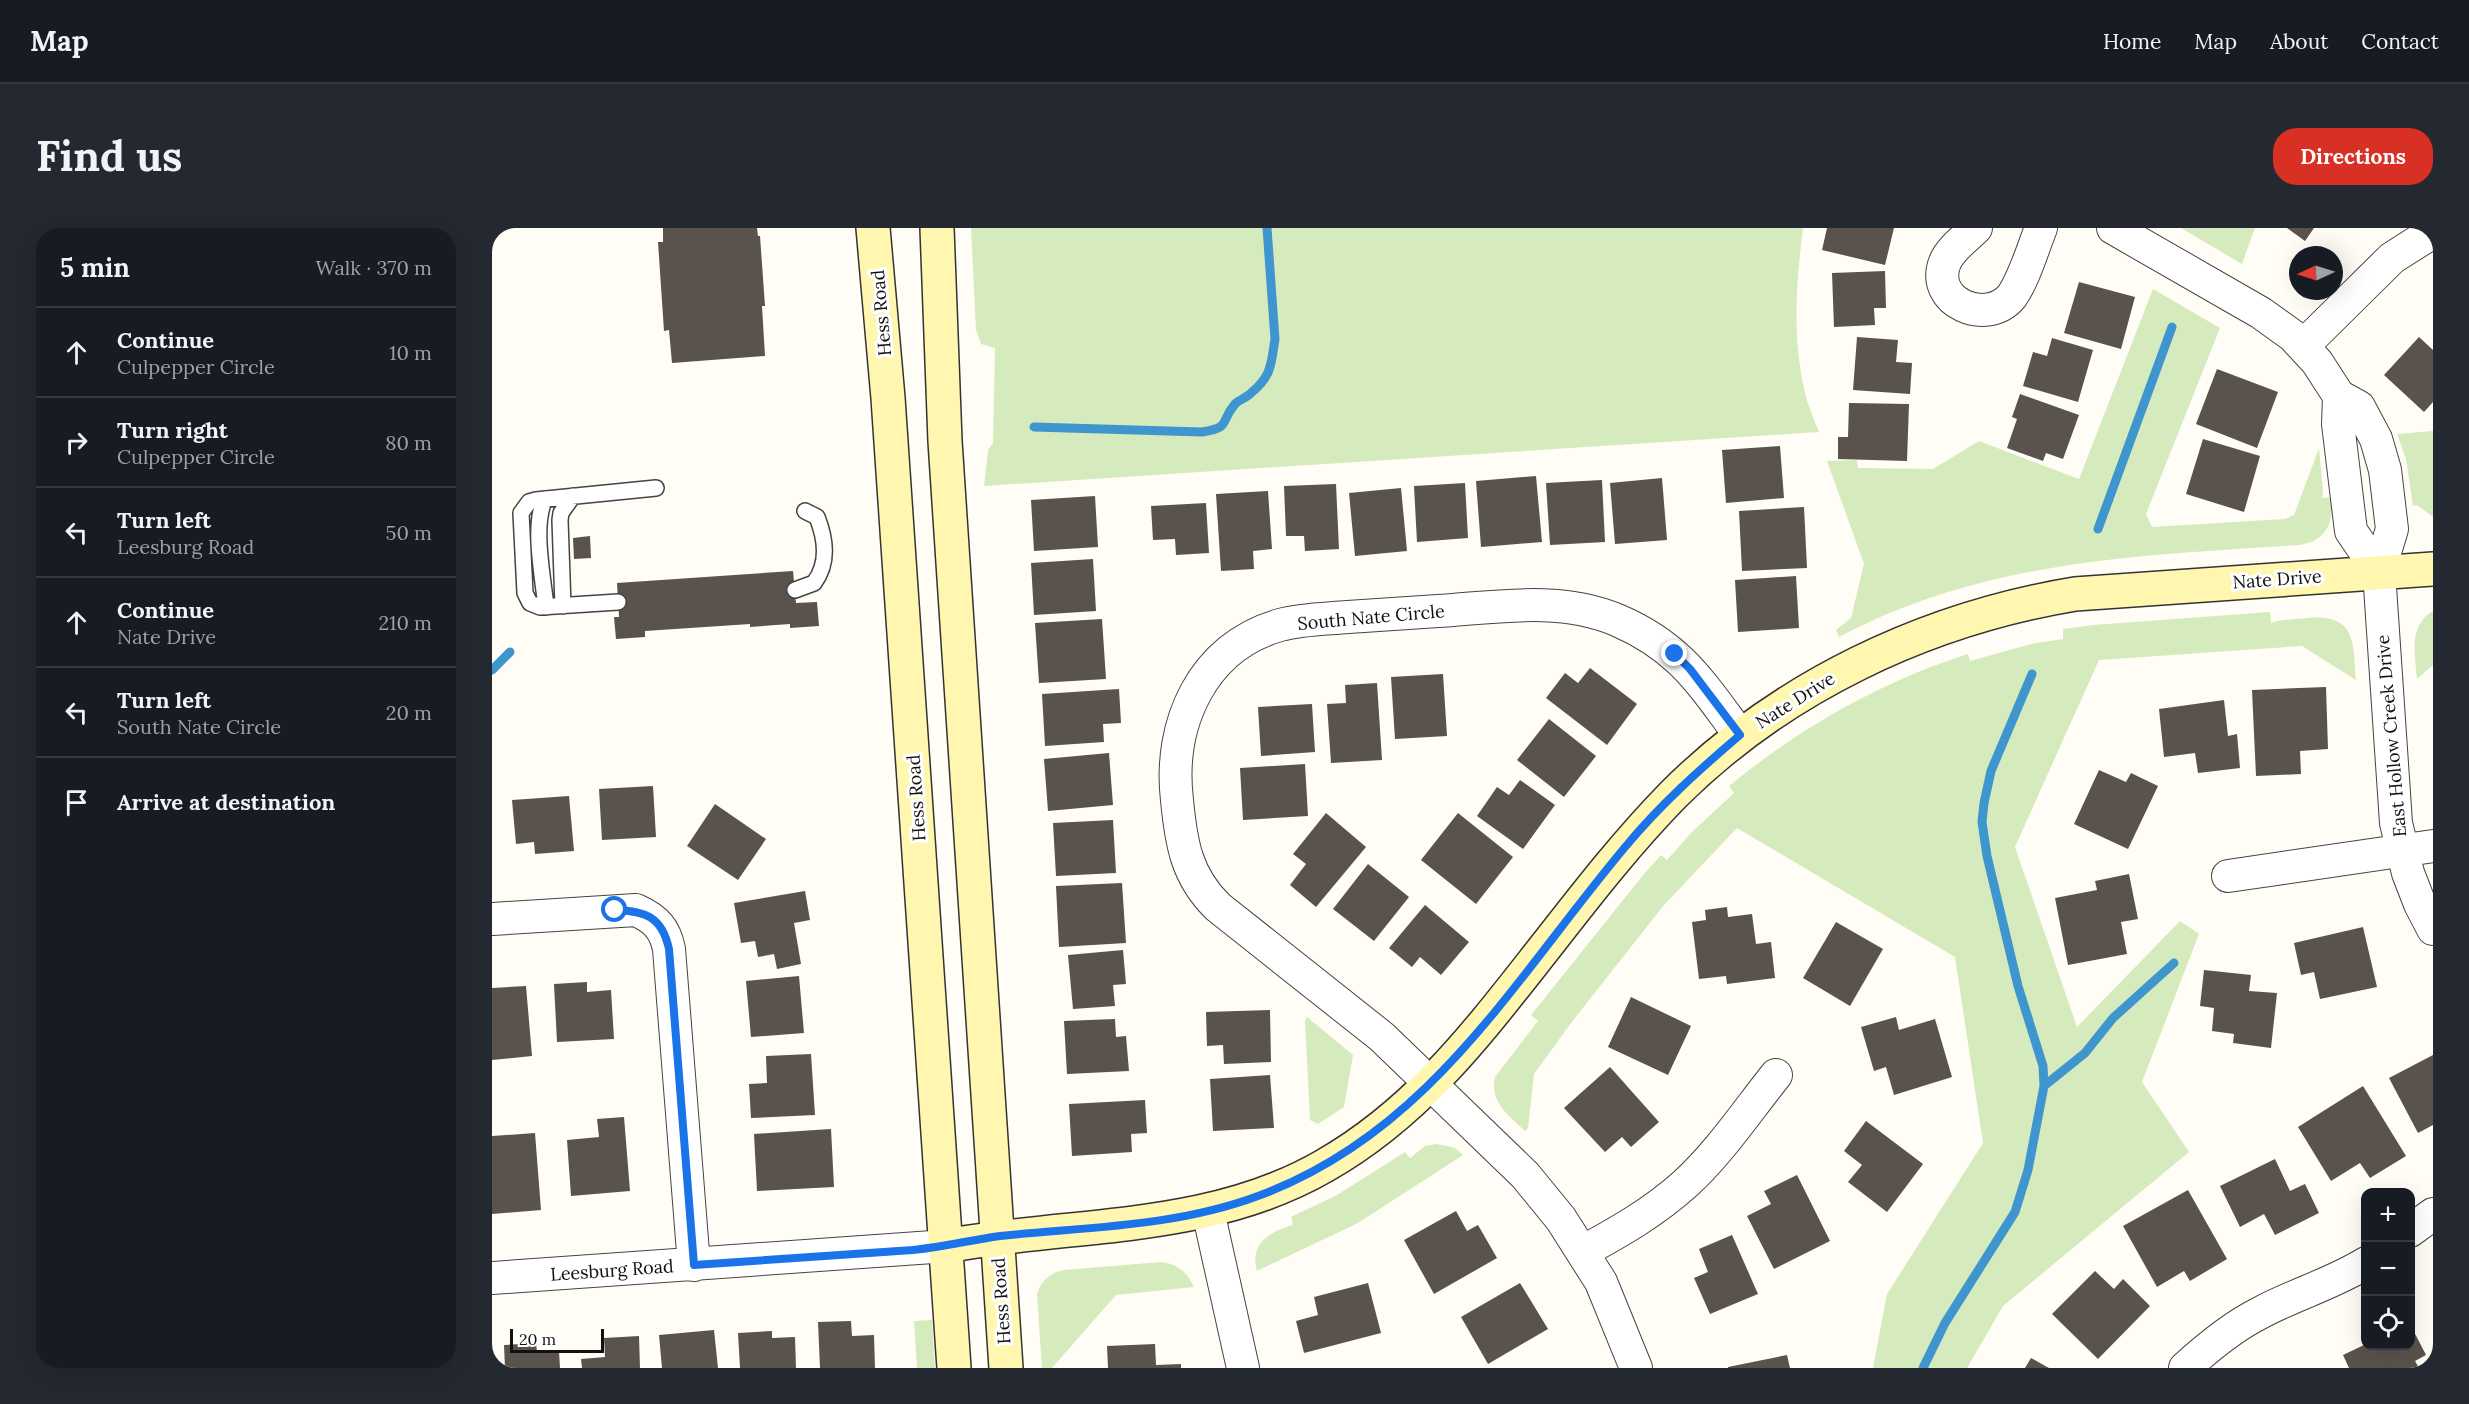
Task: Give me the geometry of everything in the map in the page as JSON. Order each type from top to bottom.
[{"type":"main road","name":"Hess Road","points":[[873,228],[888,398],[954,1368]]},
{"type":"main road","name":"Hess Road","points":[[937,228],[945,430],[1006,1368]]},
{"type":"main road","name":"Nate Drive","points":[[947,1246],[996,1237],[1120,1226],[1208,1211],[1259,1196],[1321,1168],[1386,1125],[1465,1048],[1637,834],[1688,781],[1740,735],[1809,690],[1864,660],[1933,631],[2004,609],[2062,597],[2109,591],[2433,569]]},
{"type":"street","points":[[1976,228],[1949,255],[1943,272],[1947,289],[1953,299],[1964,307],[1979,311],[1999,307],[2011,296],[2041,228]]},
{"type":"street","name":"East Hollow Creek Drive","points":[[2113,228],[2261,312],[2303,346],[2322,369],[2339,396],[2352,401],[2359,407],[2376,439],[2385,470],[2392,529],[2379,572],[2394,806],[2401,852],[2420,904],[2433,929]]},
{"type":"street","points":[[2303,346],[2392,258],[2433,232]]},
{"type":"street","points":[[2339,396],[2337,424],[2351,531],[2379,572]]},
{"type":"street","name":"South Nate Circle","points":[[1636,1368],[1614,1310],[1582,1252],[1556,1212],[1525,1175],[1374,1030],[1218,907],[1196,882],[1188,863],[1176,795],[1180,732],[1187,707],[1198,686],[1212,668],[1226,655],[1270,628],[1292,622],[1522,605],[1575,609],[1618,620],[1648,636],[1675,654],[1690,669],[1740,735]]},
{"type":"street","points":[[2228,876],[2433,846]]},
{"type":"street","points":[[492,919],[636,910],[649,916],[666,934],[694,1265]]},
{"type":"street","points":[[1582,1252],[1628,1227],[1683,1185],[1714,1153],[1776,1075]]},
{"type":"street","points":[[1208,1211],[1243,1368]]},
{"type":"street","points":[[2415,1227],[2433,1214]]},
{"type":"street","name":"Leesburg Road","points":[[492,1278],[947,1246]]},
{"type":"street","points":[[2185,1368],[2214,1342],[2243,1322],[2361,1266]]},
{"type":"lane","points":[[618,602],[546,607],[534,606],[526,599],[522,513],[529,502],[545,499],[656,488]]},
{"type":"lane","points":[[563,606],[560,520],[561,513],[573,496]]},
{"type":"lane","points":[[795,590],[814,584],[825,558],[825,545],[817,517],[805,511]]},
{"type":"green space","points":[[971,228],[1803,228],[1796,310],[1798,352],[1806,398],[1819,432],[984,486],[988,450],[993,443],[995,348],[981,344],[976,330]]},
{"type":"green space","points":[[2181,228],[2255,228],[2242,264]]},
{"type":"green space","points":[[2153,289],[2220,328],[2146,514],[2152,527],[2284,519],[2294,515],[2319,448],[2322,498],[2332,497],[2330,522],[2323,534],[2309,543],[2300,545],[2122,558],[2007,577],[1951,591],[1895,611],[1839,637],[1836,630],[1851,618],[1864,564],[1827,461],[1857,460],[1858,468],[1933,469],[1979,441],[2079,479]]},
{"type":"green space","points":[[2433,431],[2433,517],[2417,505],[2413,506],[2406,459],[2397,434]]},
{"type":"green space","points":[[2433,611],[2433,665],[2417,679],[2416,633],[2425,617]]},
{"type":"green space","points":[[2270,612],[2271,623],[2289,619],[2324,618],[2343,626],[2349,633],[2352,643],[2356,680],[2302,646],[2099,660],[2015,847],[2077,1027],[2180,921],[2199,934],[2142,1082],[2189,1152],[2003,1306],[1967,1368],[1873,1368],[1887,1294],[1983,1143],[1955,957],[1737,828],[1664,905],[1534,1074],[1528,1128],[1525,1131],[1502,1108],[1495,1094],[1495,1077],[1538,1021],[1531,1015],[1643,875],[1661,855],[1667,860],[1692,832],[1734,793],[1729,786],[1813,726],[1872,693],[1935,665],[1968,654],[1970,661],[2031,644],[2063,639],[2063,629]]},
{"type":"green space","points":[[1307,1017],[1353,1055],[1344,1107],[1318,1124],[1310,1120],[1305,1021]]},
{"type":"green space","points":[[1437,1144],[1455,1148],[1463,1155],[1358,1223],[1257,1271],[1255,1262],[1259,1246],[1269,1235],[1293,1225],[1291,1217],[1337,1195],[1405,1152],[1410,1158],[1425,1146]]},
{"type":"green space","points":[[1161,1262],[1181,1270],[1194,1287],[1116,1295],[1052,1368],[1042,1368],[1037,1294],[1047,1278],[1064,1270]]},
{"type":"green space","points":[[932,1320],[935,1368],[917,1368],[914,1321]]},
{"type":"building","points":[[663,228],[757,228],[758,236],[760,236],[765,306],[762,306],[765,356],[672,363],[669,330],[664,331],[658,242],[663,242]]},
{"type":"building","points":[[1827,228],[1894,228],[1885,265],[1822,250]]},
{"type":"building","points":[[2287,228],[2314,228],[2305,241]]},
{"type":"building","points":[[1885,271],[1886,308],[1874,308],[1875,325],[1834,327],[1832,273]]},
{"type":"building","points":[[2079,282],[2135,297],[2121,349],[2064,333]]},
{"type":"building","points":[[1857,337],[1898,340],[1896,362],[1912,363],[1910,394],[1853,390]]},
{"type":"building","points":[[2419,337],[2433,350],[2433,402],[2424,412],[2384,375]]},
{"type":"building","points":[[2052,338],[2093,350],[2078,402],[2023,386],[2033,352],[2047,356]]},
{"type":"building","points":[[2217,369],[2278,392],[2257,448],[2196,424]]},
{"type":"building","points":[[2020,394],[2079,415],[2063,459],[2046,453],[2043,461],[2007,448],[2017,419],[2012,417]]},
{"type":"building","points":[[1849,403],[1909,404],[1907,461],[1838,459],[1838,437],[1848,437]]},
{"type":"building","points":[[2203,439],[2260,456],[2244,512],[2186,494]]},
{"type":"building","points":[[1780,446],[1784,498],[1726,503],[1722,450]]},
{"type":"building","points":[[1536,476],[1542,542],[1481,547],[1476,481]]},
{"type":"building","points":[[1662,478],[1667,540],[1615,544],[1610,483]]},
{"type":"building","points":[[1602,480],[1605,542],[1550,545],[1546,483]]},
{"type":"building","points":[[1465,483],[1468,538],[1417,542],[1414,486]]},
{"type":"building","points":[[1336,484],[1339,549],[1305,551],[1304,536],[1286,536],[1284,486]]},
{"type":"building","points":[[1401,488],[1407,551],[1355,556],[1349,493]]},
{"type":"building","points":[[1268,491],[1272,549],[1253,551],[1254,569],[1221,571],[1216,494]]},
{"type":"building","points":[[1095,496],[1098,547],[1034,551],[1031,500]]},
{"type":"building","points":[[1206,503],[1209,553],[1176,555],[1175,539],[1153,540],[1151,506]]},
{"type":"building","points":[[1804,507],[1807,568],[1742,571],[1739,511]]},
{"type":"building","points":[[590,536],[591,558],[574,559],[573,538]]},
{"type":"building","points":[[1093,559],[1096,611],[1034,615],[1031,563]]},
{"type":"building","points":[[793,571],[796,603],[817,602],[819,626],[790,628],[790,624],[750,627],[750,624],[645,631],[645,637],[616,639],[614,617],[619,617],[617,583]]},
{"type":"building","points":[[1796,576],[1799,628],[1738,632],[1735,580]]},
{"type":"building","points":[[1102,619],[1106,679],[1039,683],[1035,623]]},
{"type":"building","points":[[1590,668],[1637,704],[1607,745],[1546,698],[1565,673],[1578,683]]},
{"type":"building","points":[[1443,674],[1447,736],[1395,739],[1391,677]]},
{"type":"building","points":[[1377,683],[1382,760],[1331,763],[1327,704],[1346,703],[1345,685]]},
{"type":"building","points":[[2326,687],[2328,749],[2300,751],[2301,774],[2256,776],[2252,690]]},
{"type":"building","points":[[1119,689],[1121,723],[1103,724],[1104,742],[1045,746],[1042,694]]},
{"type":"building","points":[[2224,700],[2228,736],[2237,734],[2240,768],[2198,773],[2195,753],[2164,757],[2159,709]]},
{"type":"building","points":[[1312,704],[1315,752],[1261,756],[1258,707]]},
{"type":"building","points":[[1549,719],[1596,756],[1564,797],[1517,760]]},
{"type":"building","points":[[1109,753],[1113,805],[1048,811],[1044,759]]},
{"type":"building","points":[[1305,764],[1308,816],[1243,820],[1240,768]]},
{"type":"building","points":[[2099,770],[2126,782],[2131,773],[2158,786],[2128,849],[2074,824]]},
{"type":"building","points":[[1520,780],[1555,805],[1523,849],[1477,816],[1497,787],[1509,795]]},
{"type":"building","points":[[653,786],[656,837],[602,840],[599,789]]},
{"type":"building","points":[[569,796],[574,851],[535,854],[534,842],[516,844],[512,800]]},
{"type":"building","points":[[715,804],[766,839],[738,880],[687,846]]},
{"type":"building","points":[[1326,813],[1366,847],[1316,907],[1290,885],[1306,864],[1293,854]]},
{"type":"building","points":[[1458,813],[1513,857],[1476,904],[1421,860]]},
{"type":"building","points":[[1113,820],[1116,873],[1056,876],[1053,823]]},
{"type":"building","points":[[1368,864],[1409,897],[1374,941],[1333,909]]},
{"type":"building","points":[[2129,874],[2138,919],[2121,922],[2127,954],[2068,965],[2055,898],[2097,890],[2095,881]]},
{"type":"building","points":[[1122,883],[1126,943],[1059,947],[1056,886]]},
{"type":"building","points":[[805,891],[810,920],[794,923],[801,964],[777,969],[774,954],[758,957],[755,941],[741,943],[734,903]]},
{"type":"building","points":[[1425,905],[1469,942],[1441,975],[1420,957],[1412,967],[1389,948]]},
{"type":"building","points":[[1727,907],[1728,917],[1752,914],[1756,944],[1771,942],[1775,978],[1727,984],[1726,976],[1699,979],[1692,922],[1706,920],[1705,910]]},
{"type":"building","points":[[1836,922],[1883,949],[1850,1006],[1803,978]]},
{"type":"building","points":[[2363,927],[2377,987],[2320,999],[2314,972],[2301,975],[2294,943]]},
{"type":"building","points":[[1123,950],[1126,984],[1113,985],[1115,1006],[1073,1009],[1068,955]]},
{"type":"building","points":[[2204,970],[2251,975],[2249,991],[2277,993],[2271,1048],[2233,1043],[2234,1034],[2212,1031],[2214,1008],[2200,1006]]},
{"type":"building","points":[[799,976],[804,1033],[751,1037],[746,981]]},
{"type":"building","points":[[587,982],[587,992],[611,990],[614,1039],[557,1042],[554,984]]},
{"type":"building","points":[[526,986],[532,1056],[492,1060],[492,988]]},
{"type":"building","points":[[1631,997],[1691,1026],[1668,1075],[1608,1047]]},
{"type":"building","points":[[1270,1010],[1271,1062],[1224,1064],[1223,1045],[1207,1046],[1206,1012]]},
{"type":"building","points":[[1896,1017],[1899,1030],[1935,1019],[1952,1077],[1894,1095],[1886,1067],[1874,1071],[1861,1027]]},
{"type":"building","points":[[1115,1019],[1116,1037],[1126,1036],[1129,1071],[1067,1074],[1064,1021]]},
{"type":"building","points":[[811,1054],[815,1115],[751,1118],[749,1084],[767,1083],[766,1056]]},
{"type":"building","points":[[2433,1055],[2433,1125],[2418,1133],[2389,1078]]},
{"type":"building","points":[[1610,1067],[1659,1122],[1631,1147],[1622,1137],[1605,1152],[1564,1108]]},
{"type":"building","points":[[1270,1075],[1274,1128],[1213,1131],[1210,1079]]},
{"type":"building","points":[[2363,1086],[2406,1156],[2370,1178],[2360,1163],[2331,1181],[2298,1127]]},
{"type":"building","points":[[1145,1100],[1147,1133],[1131,1134],[1132,1152],[1072,1156],[1069,1104]]},
{"type":"building","points":[[624,1117],[630,1191],[571,1196],[567,1140],[599,1137],[597,1119]]},
{"type":"building","points":[[1866,1121],[1923,1164],[1887,1212],[1848,1182],[1862,1165],[1844,1151]]},
{"type":"building","points":[[831,1129],[834,1187],[757,1191],[754,1134]]},
{"type":"building","points":[[535,1133],[541,1210],[492,1214],[492,1136]]},
{"type":"building","points":[[2275,1159],[2290,1191],[2305,1184],[2319,1213],[2275,1235],[2264,1214],[2240,1227],[2220,1186]]},
{"type":"building","points":[[1797,1175],[1830,1241],[1774,1269],[1747,1216],[1771,1204],[1764,1191]]},
{"type":"building","points":[[2188,1190],[2227,1259],[2190,1281],[2184,1271],[2157,1287],[2123,1226]]},
{"type":"building","points":[[1456,1211],[1467,1231],[1478,1225],[1497,1258],[1434,1294],[1404,1240]]},
{"type":"building","points":[[1732,1235],[1758,1294],[1710,1314],[1694,1278],[1708,1272],[1699,1249]]},
{"type":"building","points":[[2095,1271],[2114,1289],[2123,1279],[2150,1306],[2098,1359],[2052,1314]]},
{"type":"building","points":[[1368,1283],[1381,1333],[1304,1353],[1296,1321],[1318,1315],[1314,1297]]},
{"type":"building","points":[[1520,1283],[1548,1329],[1488,1364],[1461,1317]]},
{"type":"building","points":[[851,1321],[852,1336],[874,1335],[875,1368],[820,1368],[818,1322]]},
{"type":"building","points":[[714,1330],[718,1368],[662,1368],[659,1335]]},
{"type":"building","points":[[772,1331],[772,1338],[795,1337],[796,1368],[740,1368],[738,1333]]},
{"type":"building","points":[[2415,1334],[2426,1355],[2415,1361],[2419,1368],[2349,1368],[2343,1355],[2361,1346],[2361,1350],[2415,1350]]},
{"type":"building","points":[[639,1336],[640,1368],[582,1368],[581,1359],[605,1357],[604,1338]]},
{"type":"building","points":[[536,1343],[537,1352],[559,1351],[560,1368],[505,1368],[504,1345]]},
{"type":"building","points":[[1155,1344],[1156,1365],[1181,1364],[1181,1368],[1108,1368],[1107,1346]]},
{"type":"building","points":[[1787,1355],[1790,1368],[1728,1368],[1728,1367]]},
{"type":"building","points":[[2031,1358],[2049,1368],[2025,1368]]},
{"type":"waterway","points":[[1034,427],[1202,432],[1221,426],[1235,404],[1249,395],[1263,381],[1271,363],[1275,339],[1267,228]]},
{"type":"waterway","points":[[2098,529],[2172,327]]},
{"type":"waterway","points":[[492,670],[510,652]]},
{"type":"waterway","points":[[1923,1368],[1945,1323],[2015,1212],[2028,1170],[2044,1086],[2043,1066],[2018,986],[1987,856],[1982,822],[1991,771],[2032,674]]},
{"type":"waterway","points":[[2044,1086],[2085,1053],[2113,1018],[2174,963]]},
{"type":"route","points":[[615,910],[636,910],[649,916],[666,934],[694,1265],[913,1250],[996,1237],[1160,1221],[1222,1208],[1259,1196],[1321,1168],[1366,1140],[1403,1110],[1465,1048],[1602,874],[1637,834],[1674,794],[1740,735],[1690,669],[1675,654]]}]
